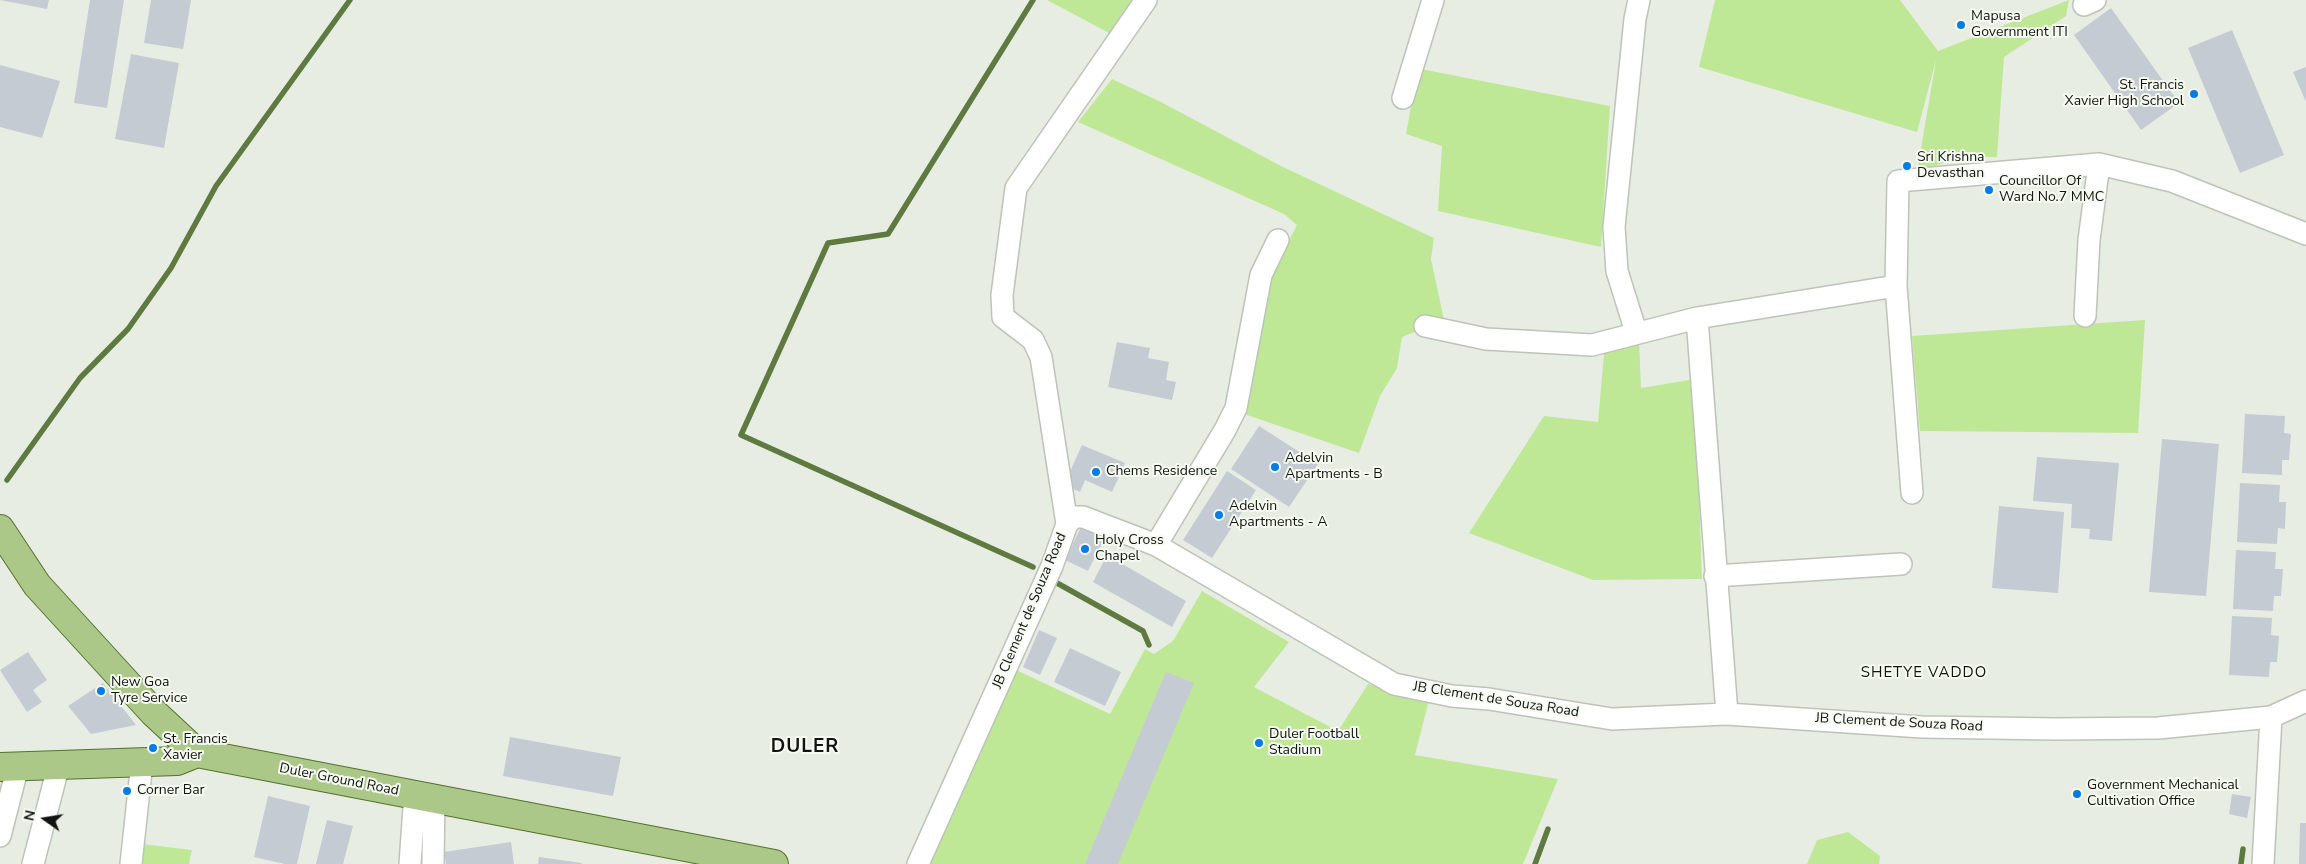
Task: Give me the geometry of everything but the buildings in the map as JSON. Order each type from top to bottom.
[{"type":"main road","points":[[0,528],[37,585],[153,712],[197,753],[176,761],[9,766]]},
{"type":"main road","name":"Duler Ground Road","points":[[197,753],[774,864]]},
{"type":"street","points":[[1067,524],[1041,357],[1033,340],[1003,317],[1002,295],[1016,188],[1146,0]]},
{"type":"street","points":[[1403,98],[1433,0]]},
{"type":"street","points":[[1636,332],[1617,271],[1614,227],[1635,19],[1639,0]]},
{"type":"street","points":[[2085,316],[2089,240],[2099,164]]},
{"type":"street","points":[[1912,493],[1896,286],[1898,181],[2099,164],[2172,181],[2306,234]]},
{"type":"street","points":[[1156,544],[1225,430],[1236,408],[1261,275],[1278,240]]},
{"type":"street","points":[[1425,326],[1486,338],[1592,345],[1636,332],[1697,318],[1896,286]]},
{"type":"street","points":[[1697,318],[1715,576],[1728,714]]},
{"type":"street","name":"JB Clement de Souza Road","points":[[918,864],[1052,566],[1067,524],[1074,517],[1083,517],[1156,544],[1394,684],[1452,696],[1497,700],[1612,718],[1728,714],[1922,727],[2056,729],[2158,728],[2271,717],[2306,701]]},
{"type":"street","points":[[1715,576],[1902,564]]},
{"type":"street","points":[[2263,864],[2271,717]]},
{"type":"street","points":[[131,864],[142,762]]},
{"type":"street","points":[[33,864],[58,764]]},
{"type":"street","points":[[0,836],[9,766]]},
{"type":"street","points":[[410,864],[425,796]]},
{"type":"street","points":[[425,796],[433,864]]},
{"type":"green space","points":[[1047,0],[1132,0],[1111,34]]},
{"type":"green space","points":[[1715,0],[1900,0],[1938,51],[2069,0],[2066,16],[2004,57],[1997,157],[1961,157],[1917,172],[1936,60],[1917,132],[1699,67]]},
{"type":"green space","points":[[1421,69],[1610,106],[1601,247],[1438,211],[1442,146],[1406,134],[1412,101]]},
{"type":"green space","points":[[1112,79],[1161,102],[1281,166],[1434,238],[1431,259],[1444,320],[1402,337],[1397,368],[1380,396],[1359,453],[1241,413],[1271,275],[1297,225],[1284,214],[1078,122]]},
{"type":"green space","points":[[2145,320],[2138,433],[1920,431],[1912,336]]},
{"type":"green space","points":[[1639,340],[1641,388],[1695,379],[1702,579],[1593,580],[1469,533],[1544,416],[1598,422],[1604,354]]},
{"type":"green space","name":"Duler Football Stadium","points":[[1202,591],[1289,642],[1254,687],[1338,731],[1368,684],[1429,700],[1415,755],[1558,779],[1523,864],[925,864],[1014,669],[1110,714],[1145,649],[1154,654],[1173,641]]},
{"type":"green space","points":[[1848,832],[1880,856],[1879,864],[1807,864],[1817,840]]},
{"type":"green space","points":[[125,842],[192,850],[189,864],[120,864]]},
{"type":"waterway","points":[[7,480],[80,378],[128,329],[171,268],[216,186],[350,0]]},
{"type":"waterway","points":[[1033,0],[888,234],[828,243],[741,435],[1033,567]]},
{"type":"waterway","points":[[1057,583],[1143,631],[1149,645]]},
{"type":"waterway","points":[[1535,864],[1548,829]]},
{"type":"waterway","points":[[2241,864],[2243,849]]},
{"type":"place","name":"Mapusa Government ITI","points":[[1961,25]]},
{"type":"place","name":"St. Francis Xavier High School","points":[[2194,94]]},
{"type":"place","name":"Sri Krishna Devasthan","points":[[1907,166]]},
{"type":"place","name":"Councillor Of Ward No.7 MMC","points":[[1989,190]]},
{"type":"place","name":"Adelvin Apartments - B","points":[[1275,467]]},
{"type":"place","name":"Chems Residence","points":[[1096,472]]},
{"type":"place","name":"Adelvin Apartments - A","points":[[1219,515]]},
{"type":"place","name":"Holy Cross Chapel","points":[[1085,549]]},
{"type":"place","name":"New Goa Tyre Service","points":[[101,691]]},
{"type":"place","name":"Duler Football Stadium","points":[[1259,743]]},
{"type":"place","name":"St. Francis Xavier","points":[[153,748]]},
{"type":"place","name":"Corner Bar","points":[[127,791]]},
{"type":"place","name":"Government Mechanical Cultivation Office","points":[[2077,794]]},
{"type":"district","name":"SHETYE VADDO","points":[[1924,673]]},
{"type":"district","name":"DULER","points":[[805,747]]}]
